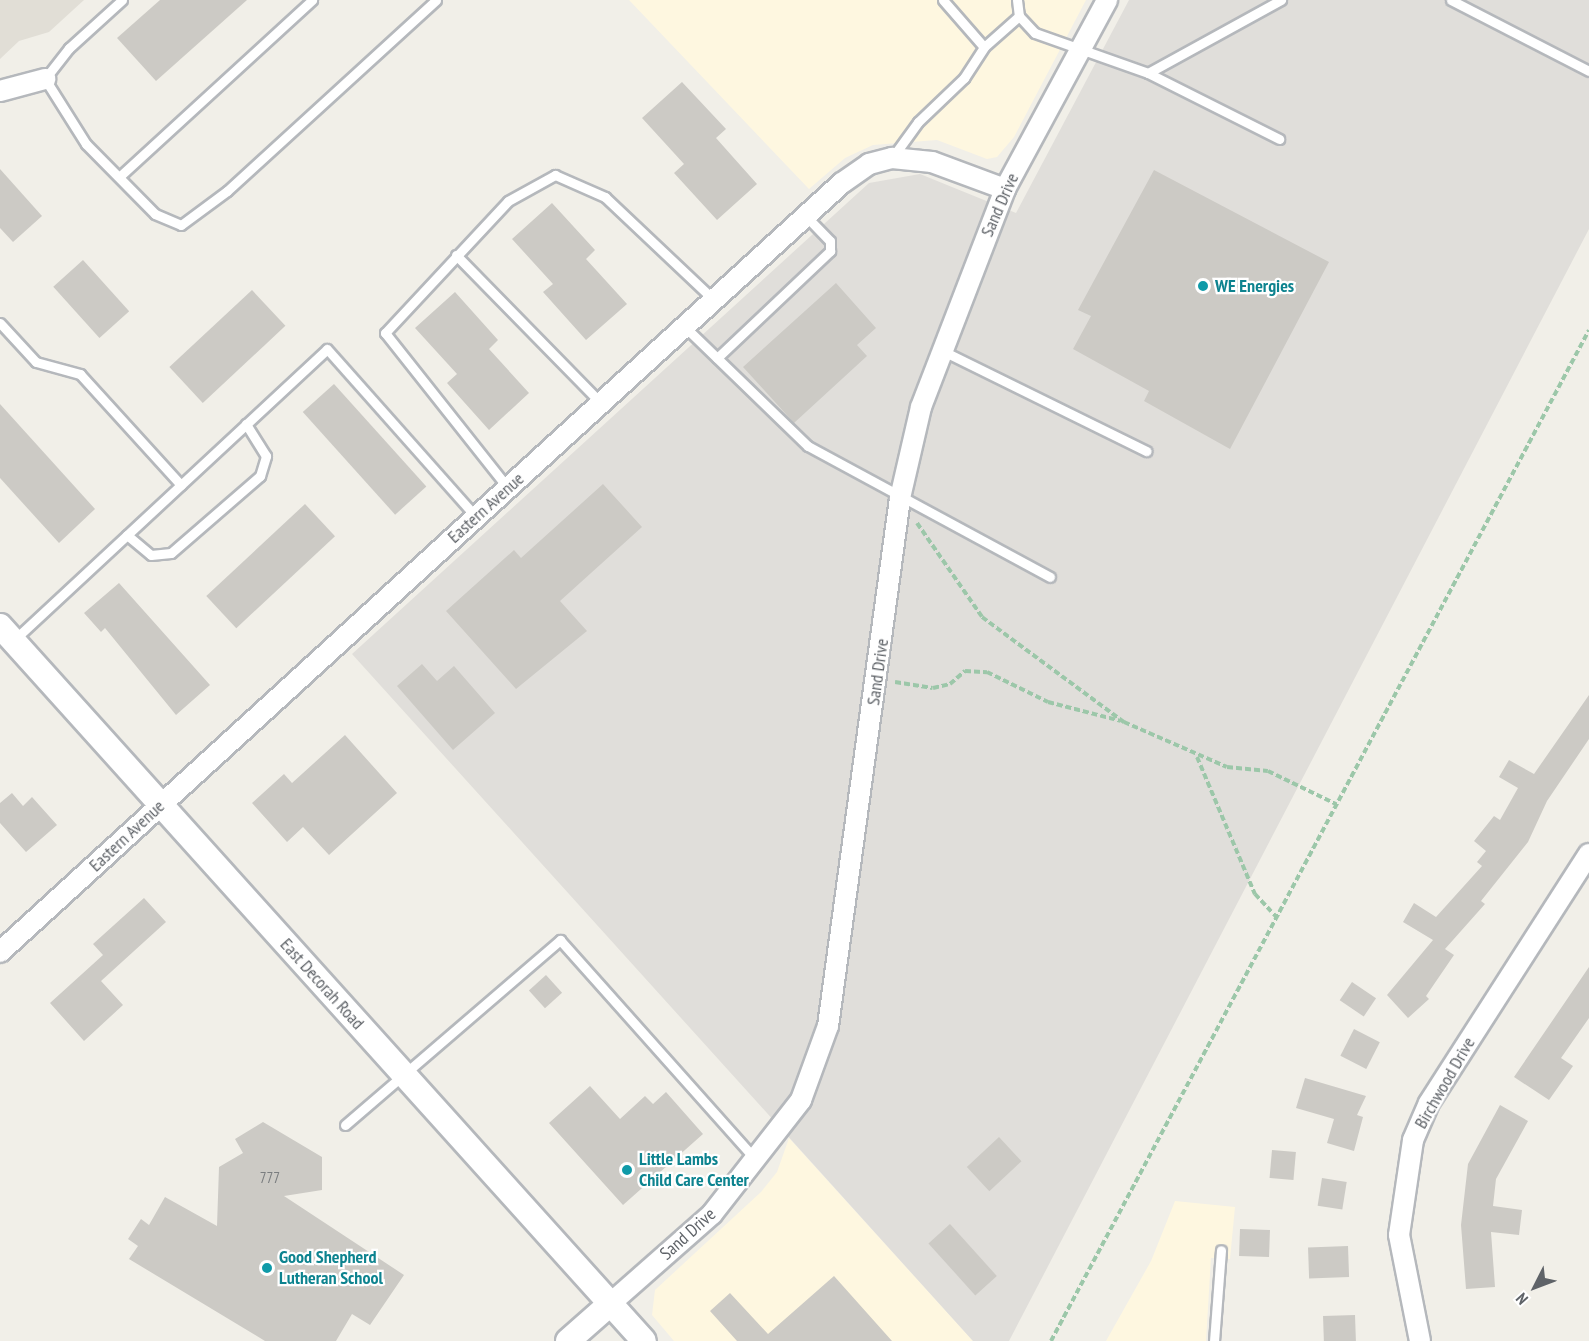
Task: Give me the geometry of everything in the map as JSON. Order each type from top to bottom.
[{"type":"street","name":"Sand Drive","points":[[610,1304],[712,1214],[756,1161],[801,1100],[828,1026],[900,498],[941,350],[1005,189],[1107,0]]},
{"type":"street","points":[[0,91],[45,79]]},
{"type":"street","name":"Eastern Avenue","points":[[0,952],[714,300],[868,164],[892,158],[932,162],[1005,189]]},
{"type":"street","name":"East Decorah Road","points":[[7,633],[162,803],[403,1076],[644,1341]]},
{"type":"street","name":"Birchwood Drive","points":[[1420,1341],[1400,1235],[1413,1140],[1429,1103],[1589,854]]},
{"type":"street","points":[[568,1341],[610,1304]]},
{"type":"lane","points":[[122,0],[69,48],[45,79],[86,144],[156,214],[181,225],[227,190],[436,0]]},
{"type":"lane","points":[[118,177],[312,0]]},
{"type":"lane","points":[[943,0],[984,47]]},
{"type":"lane","points":[[1017,0],[1019,16],[1035,33],[1148,73],[1280,139]]},
{"type":"lane","points":[[1148,73],[1281,0]]},
{"type":"lane","points":[[1451,0],[1589,71]]},
{"type":"lane","points":[[892,158],[918,122],[964,78],[984,47],[1019,16]]},
{"type":"lane","points":[[508,488],[385,333],[508,201],[555,175],[605,196],[714,300]]},
{"type":"lane","points":[[717,358],[830,251],[830,241],[807,216]]},
{"type":"lane","points":[[456,255],[601,403]]},
{"type":"lane","points":[[0,323],[36,362],[81,374],[181,485]]},
{"type":"lane","points":[[685,327],[808,446],[900,498],[1050,577]]},
{"type":"lane","points":[[7,633],[127,535],[327,349],[476,517]]},
{"type":"lane","points":[[941,350],[1146,451]]},
{"type":"lane","points":[[127,535],[151,555],[171,553],[260,476],[266,456],[246,424]]},
{"type":"lane","points":[[345,1125],[560,940],[756,1161]]},
{"type":"lane","points":[[1214,1341],[1221,1250]]},
{"type":"path","points":[[1051,1341],[1589,330]]},
{"type":"path","points":[[900,498],[982,618],[1124,722]]},
{"type":"path","points":[[877,678],[933,688],[950,684],[965,671],[987,672],[1048,702],[1124,722],[1197,756],[1227,767],[1268,771],[1336,804]]},
{"type":"path","points":[[1197,756],[1255,894],[1277,918]]},
{"type":"shaded area","points":[[0,0],[84,0],[49,32],[19,41],[0,59]]},
{"type":"shaded area","points":[[629,0],[1086,0],[1014,137],[997,157],[987,159],[937,140],[873,145],[845,158],[809,189]]},
{"type":"shaded area","points":[[1129,0],[1589,0],[1589,229],[1009,1341],[973,1341],[352,654],[869,183],[920,174],[1016,213]]},
{"type":"shaded area","points":[[789,1138],[973,1341],[674,1341],[652,1315],[655,1290],[761,1192],[777,1172]]},
{"type":"shaded area","points":[[1175,1201],[1235,1207],[1230,1259],[1211,1258],[1206,1341],[1106,1341],[1151,1261]]},
{"type":"building","points":[[160,0],[247,0],[156,81],[117,38]]},
{"type":"building","points":[[682,82],[726,129],[716,138],[757,184],[717,220],[674,173],[684,164],[642,118]]},
{"type":"building","points":[[0,169],[42,216],[13,242],[0,228]]},
{"type":"building","name":"WE Energies","points":[[1154,170],[1329,262],[1230,449],[1144,401],[1149,391],[1073,349],[1091,316],[1078,310]]},
{"type":"building","points":[[552,203],[595,250],[586,259],[627,304],[586,340],[543,292],[553,284],[512,239]]},
{"type":"building","points":[[83,260],[129,311],[99,338],[53,287]]},
{"type":"building","points":[[836,283],[876,328],[857,345],[867,356],[794,423],[743,367]]},
{"type":"building","points":[[252,290],[285,326],[203,403],[169,367]]},
{"type":"building","points":[[455,292],[498,340],[489,349],[529,393],[489,430],[447,383],[457,374],[415,328]]},
{"type":"building","points":[[334,384],[426,487],[395,515],[303,412]]},
{"type":"building","points":[[0,404],[95,509],[59,543],[0,478]]},
{"type":"building","points":[[603,484],[642,527],[560,601],[587,631],[516,689],[446,611],[514,550],[521,558]]},
{"type":"building","points":[[305,504],[335,536],[236,628],[206,596]]},
{"type":"building","points":[[119,583],[210,685],[176,715],[105,628],[101,632],[84,613]]},
{"type":"building","points":[[422,664],[437,681],[454,666],[495,713],[453,750],[397,686]]},
{"type":"building","points":[[1589,695],[1589,739],[1547,801],[1528,842],[1481,901],[1485,904],[1445,949],[1454,955],[1426,996],[1429,999],[1408,1018],[1387,995],[1433,940],[1403,922],[1414,903],[1436,917],[1482,866],[1477,862],[1486,851],[1474,841],[1494,816],[1500,820],[1518,788],[1499,777],[1509,760],[1534,774]]},
{"type":"building","points":[[345,735],[397,793],[329,855],[303,827],[287,842],[252,803],[284,774],[292,783]]},
{"type":"building","points":[[12,793],[23,806],[32,797],[57,825],[26,852],[0,823],[0,803]]},
{"type":"building","points":[[144,898],[166,922],[101,981],[123,1005],[84,1041],[50,1003],[103,955],[93,944]]},
{"type":"building","points":[[1589,967],[1589,1018],[1561,1058],[1573,1066],[1549,1100],[1514,1077]]},
{"type":"building","points":[[546,975],[562,993],[545,1008],[529,990]]},
{"type":"building","points":[[1352,982],[1376,998],[1364,1016],[1340,1000]]},
{"type":"building","points":[[1354,1029],[1380,1042],[1366,1069],[1340,1056]]},
{"type":"building","points":[[1305,1078],[1366,1096],[1357,1115],[1363,1117],[1354,1151],[1327,1143],[1334,1119],[1296,1108]]},
{"type":"building","name":"Little Lambs Child Care Center","points":[[590,1086],[620,1119],[645,1096],[653,1104],[666,1092],[703,1134],[623,1205],[549,1123]]},
{"type":"building","points":[[1500,1105],[1528,1121],[1496,1179],[1493,1206],[1522,1210],[1519,1235],[1491,1232],[1495,1287],[1466,1289],[1461,1225],[1468,1164]]},
{"type":"building","name":"Good Shepherd Lutheran School","points":[[263,1122],[322,1157],[322,1190],[284,1196],[404,1275],[370,1325],[352,1314],[336,1341],[265,1341],[129,1259],[138,1246],[128,1239],[141,1219],[149,1225],[165,1197],[217,1226],[219,1167],[243,1153],[235,1139]]},
{"type":"building","points":[[999,1137],[1022,1161],[989,1191],[967,1167]]},
{"type":"building","points":[[1272,1150],[1296,1152],[1293,1180],[1270,1178]]},
{"type":"building","points":[[1322,1178],[1347,1182],[1342,1210],[1318,1206]]},
{"type":"building","points":[[950,1224],[997,1276],[975,1295],[928,1243]]},
{"type":"building","points":[[1240,1229],[1270,1230],[1269,1257],[1239,1256]]},
{"type":"building","points":[[1348,1246],[1349,1277],[1309,1278],[1308,1247]]},
{"type":"building","points":[[834,1276],[892,1341],[737,1341],[710,1311],[730,1293],[768,1334]]},
{"type":"building","points":[[1355,1315],[1356,1341],[1324,1341],[1323,1316]]},
{"type":"place","name":"WE Energies","points":[[1203,286]]},
{"type":"place","name":"Little Lambs Child Care Center","points":[[627,1170]]},
{"type":"place","name":"Good Shepherd Lutheran School","points":[[267,1268]]}]
